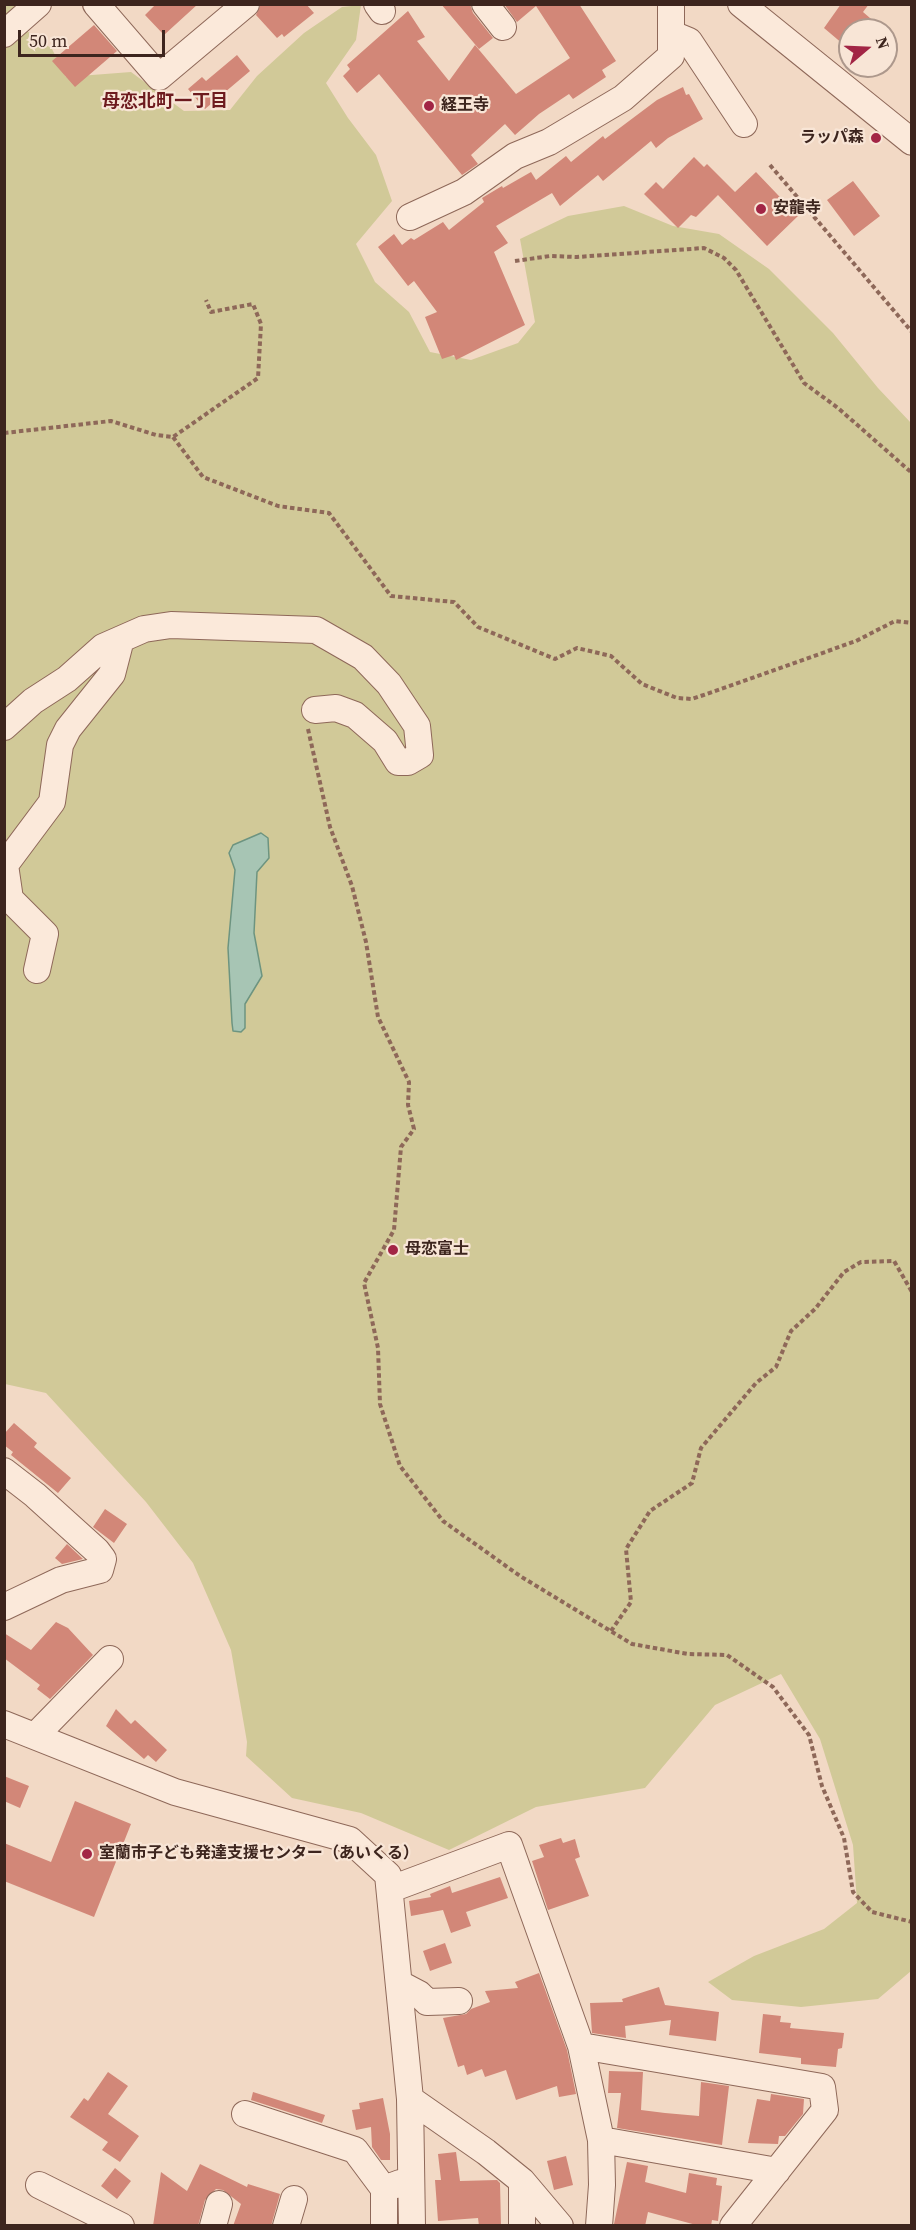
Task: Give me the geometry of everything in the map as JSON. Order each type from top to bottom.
[{"type":"street","points":[[4,34],[38,4]]},
{"type":"street","points":[[96,4],[159,77],[246,4]]},
{"type":"street","points":[[485,4],[503,27]]},
{"type":"street","points":[[410,217],[464,192],[515,156],[549,142],[604,111],[671,56],[671,4]]},
{"type":"street","points":[[741,4],[912,142]]},
{"type":"street","points":[[672,34],[689,41],[744,124]]},
{"type":"street","points":[[4,727],[33,701],[67,679],[92,655],[144,629],[171,625],[316,630],[363,657],[389,684],[417,726],[420,755],[408,762],[399,762],[385,741],[355,715],[336,708],[315,710]]},
{"type":"street","points":[[37,970],[45,934],[10,899],[4,865],[52,802],[60,746],[68,729],[112,674],[121,639]]},
{"type":"street","points":[[4,1471],[35,1495],[98,1551],[103,1559],[100,1570],[61,1580],[4,1606]]},
{"type":"street","points":[[35,1736],[110,1659]]},
{"type":"street","points":[[4,1724],[175,1792],[350,1840],[388,1875],[410,2099],[412,2226]]},
{"type":"street","points":[[391,1889],[509,1845],[581,2046],[601,2139],[602,2185],[599,2226]]},
{"type":"street","points":[[400,1984],[419,1994],[427,2002],[459,2001]]},
{"type":"street","points":[[581,2046],[822,2087],[825,2110],[733,2226]]},
{"type":"street","points":[[410,2099],[486,2152],[522,2181],[560,2226]]},
{"type":"street","points":[[245,2114],[355,2150],[384,2189],[384,2226]]},
{"type":"street","points":[[601,2139],[777,2171]]},
{"type":"street","points":[[384,2189],[412,2178]]},
{"type":"street","points":[[522,2181],[522,2226]]},
{"type":"street","points":[[39,2185],[121,2226]]},
{"type":"street","points":[[286,2226],[294,2199]]},
{"type":"path","points":[[770,165],[912,332]]},
{"type":"path","points":[[515,261],[549,255],[577,257],[704,248],[724,258],[736,270],[804,384],[838,408],[912,473]]},
{"type":"path","points":[[4,433],[111,421],[156,435],[173,437],[258,378],[261,324],[253,304],[211,312],[206,300]]},
{"type":"path","points":[[173,437],[202,477],[278,506],[329,513],[391,596],[454,602],[478,627],[555,659],[578,648],[611,656],[642,684],[677,698],[692,699],[741,682],[856,641],[895,621],[912,623]]},
{"type":"path","points":[[315,710],[309,723],[308,734],[330,827],[352,886],[366,942],[378,1017],[409,1082],[408,1104],[414,1129],[401,1147],[394,1230],[364,1283],[378,1348],[380,1404],[400,1466],[443,1521],[520,1576],[632,1644],[688,1654],[728,1655],[773,1687],[809,1735],[822,1786],[844,1838],[853,1892],[872,1912],[912,1922]]},
{"type":"path","points":[[611,1631],[631,1602],[626,1549],[650,1511],[692,1483],[701,1448],[756,1383],[776,1367],[791,1331],[815,1309],[844,1272],[861,1262],[894,1262],[912,1292]]},
{"type":"shaded area","points":[[5,5],[16,5],[6,16],[52,49],[66,77],[131,72],[184,111],[230,110],[257,76],[304,33],[342,7],[361,5],[356,40],[326,83],[348,118],[376,155],[392,201],[356,244],[375,282],[409,312],[430,352],[471,360],[518,343],[535,322],[520,239],[568,216],[624,206],[673,226],[719,234],[769,269],[833,333],[878,388],[911,423],[911,1971],[878,1999],[801,2007],[732,2000],[708,1982],[754,1956],[824,1929],[857,1903],[853,1845],[820,1739],[781,1674],[715,1705],[645,1788],[536,1807],[449,1850],[361,1813],[292,1798],[246,1756],[247,1742],[231,1650],[193,1563],[146,1502],[46,1393],[5,1384]]},
{"type":"shaded area","points":[[261,833],[268,838],[269,858],[257,872],[254,933],[262,976],[245,1004],[245,1028],[241,1032],[233,1031],[232,1023],[228,948],[235,870],[229,853],[233,845]]},
{"type":"building","points":[[156,4],[198,4],[164,35],[145,15]]},
{"type":"building","points":[[261,4],[306,4],[314,13],[284,37],[282,34],[277,38],[256,15]]},
{"type":"building","points":[[441,4],[470,4],[473,13],[493,38],[479,49]]},
{"type":"building","points":[[504,4],[579,4],[616,61],[602,70],[606,77],[573,99],[569,94],[539,114],[515,135],[505,124],[471,155],[478,164],[462,175],[379,74],[357,93],[343,76],[350,69],[347,65],[408,11],[425,37],[417,41],[449,81],[475,45],[516,94],[570,58],[536,6],[517,22]]},
{"type":"building","points":[[841,4],[869,4],[863,12],[870,18],[838,18],[838,40],[824,28]]},
{"type":"building","points":[[94,25],[117,51],[75,87],[52,61]]},
{"type":"building","points":[[237,55],[250,71],[205,109],[188,89],[202,77],[206,81]]},
{"type":"building","points":[[683,87],[703,119],[668,138],[656,148],[651,141],[603,181],[598,175],[560,206],[552,193],[496,226],[508,243],[494,252],[525,325],[456,360],[454,355],[442,359],[425,317],[437,312],[414,281],[408,286],[378,247],[394,234],[402,245],[443,222],[449,230],[484,202],[482,198],[531,172],[536,180],[566,156],[571,162],[603,136],[605,139],[657,100]]},
{"type":"building","points":[[694,157],[704,167],[707,164],[735,192],[756,172],[798,216],[767,246],[718,195],[696,217],[691,215],[678,228],[644,194],[656,182],[663,189]]},
{"type":"building","points":[[853,181],[880,216],[854,236],[827,200]]},
{"type":"building","points":[[14,1423],[37,1443],[34,1447],[71,1478],[58,1493],[11,1455],[13,1452],[4,1445],[4,1434]]},
{"type":"building","points":[[105,1509],[127,1524],[114,1543],[93,1527]]},
{"type":"building","points":[[67,1544],[83,1559],[62,1564],[55,1558]]},
{"type":"building","points":[[56,1622],[68,1628],[93,1655],[50,1699],[37,1689],[40,1685],[4,1658],[4,1633],[31,1650]]},
{"type":"building","points":[[116,1709],[131,1724],[135,1720],[167,1750],[156,1762],[148,1755],[144,1759],[106,1726]]},
{"type":"building","points":[[4,1776],[29,1786],[20,1808],[4,1801]]},
{"type":"building","name":"室蘭市子ども発達支援センター（あいくる）","points":[[75,1801],[131,1824],[94,1917],[4,1881],[4,1843],[51,1862]]},
{"type":"building","points":[[561,1838],[563,1843],[575,1839],[580,1857],[575,1859],[589,1896],[548,1910],[532,1861],[544,1857],[539,1845]]},
{"type":"building","points":[[500,1877],[508,1898],[466,1912],[471,1926],[451,1933],[443,1910],[411,1916],[409,1901],[431,1897],[430,1894],[450,1886],[452,1893]]},
{"type":"building","points":[[445,1943],[452,1963],[430,1971],[423,1951]]},
{"type":"building","points":[[539,1973],[567,2050],[576,2094],[559,2097],[557,2086],[516,2100],[506,2070],[485,2077],[482,2069],[467,2075],[464,2065],[458,2067],[443,2018],[466,2014],[471,2009],[490,2002],[485,1991],[518,1988],[515,1982]]},
{"type":"building","points":[[659,1987],[665,2005],[719,2012],[716,2041],[669,2035],[671,2020],[625,2026],[626,2038],[592,2033],[590,2003],[623,2002],[622,1999]]},
{"type":"building","points":[[763,2014],[781,2016],[780,2022],[791,2023],[790,2028],[844,2033],[842,2048],[838,2049],[836,2067],[801,2064],[801,2058],[759,2053]]},
{"type":"building","points":[[609,2071],[643,2072],[641,2110],[665,2113],[699,2116],[701,2082],[729,2086],[722,2145],[617,2128],[621,2093],[608,2093]]},
{"type":"building","points":[[108,2072],[128,2086],[108,2114],[139,2136],[120,2162],[102,2150],[108,2142],[70,2117],[84,2098],[88,2101]]},
{"type":"building","points":[[253,2092],[325,2115],[322,2123],[251,2100]]},
{"type":"building","points":[[771,2094],[804,2099],[803,2114],[785,2136],[779,2136],[778,2144],[748,2143],[757,2099],[770,2101]]},
{"type":"building","points":[[383,2098],[390,2134],[390,2160],[381,2160],[372,2147],[371,2127],[356,2130],[352,2110],[360,2109],[359,2103]]},
{"type":"building","points":[[456,2152],[460,2181],[497,2180],[500,2183],[501,2226],[479,2226],[478,2218],[438,2221],[435,2180],[441,2180],[438,2154]]},
{"type":"building","points":[[566,2156],[573,2185],[554,2190],[547,2161]]},
{"type":"building","points":[[627,2162],[648,2166],[645,2182],[686,2193],[689,2173],[717,2178],[716,2185],[722,2186],[718,2221],[712,2220],[711,2226],[700,2226],[648,2212],[645,2226],[614,2224]]},
{"type":"building","points":[[200,2164],[247,2187],[248,2184],[280,2194],[271,2226],[233,2226],[241,2204],[223,2190],[216,2189],[205,2200],[198,2226],[153,2226],[161,2172],[187,2191]]},
{"type":"building","points":[[115,2168],[131,2181],[117,2199],[101,2186]]},
{"type":"place","name":"経王寺","points":[[429,106]]},
{"type":"place","name":"ラッパ森","points":[[876,138]]},
{"type":"place","name":"安龍寺","points":[[761,209]]},
{"type":"place","name":"母恋富士","points":[[393,1250]]},
{"type":"place","name":"室蘭市子ども発達支援センター（あいくる）","points":[[87,1854]]},
{"type":"district","name":"母恋北町一丁目","points":[[165,102]]}]
